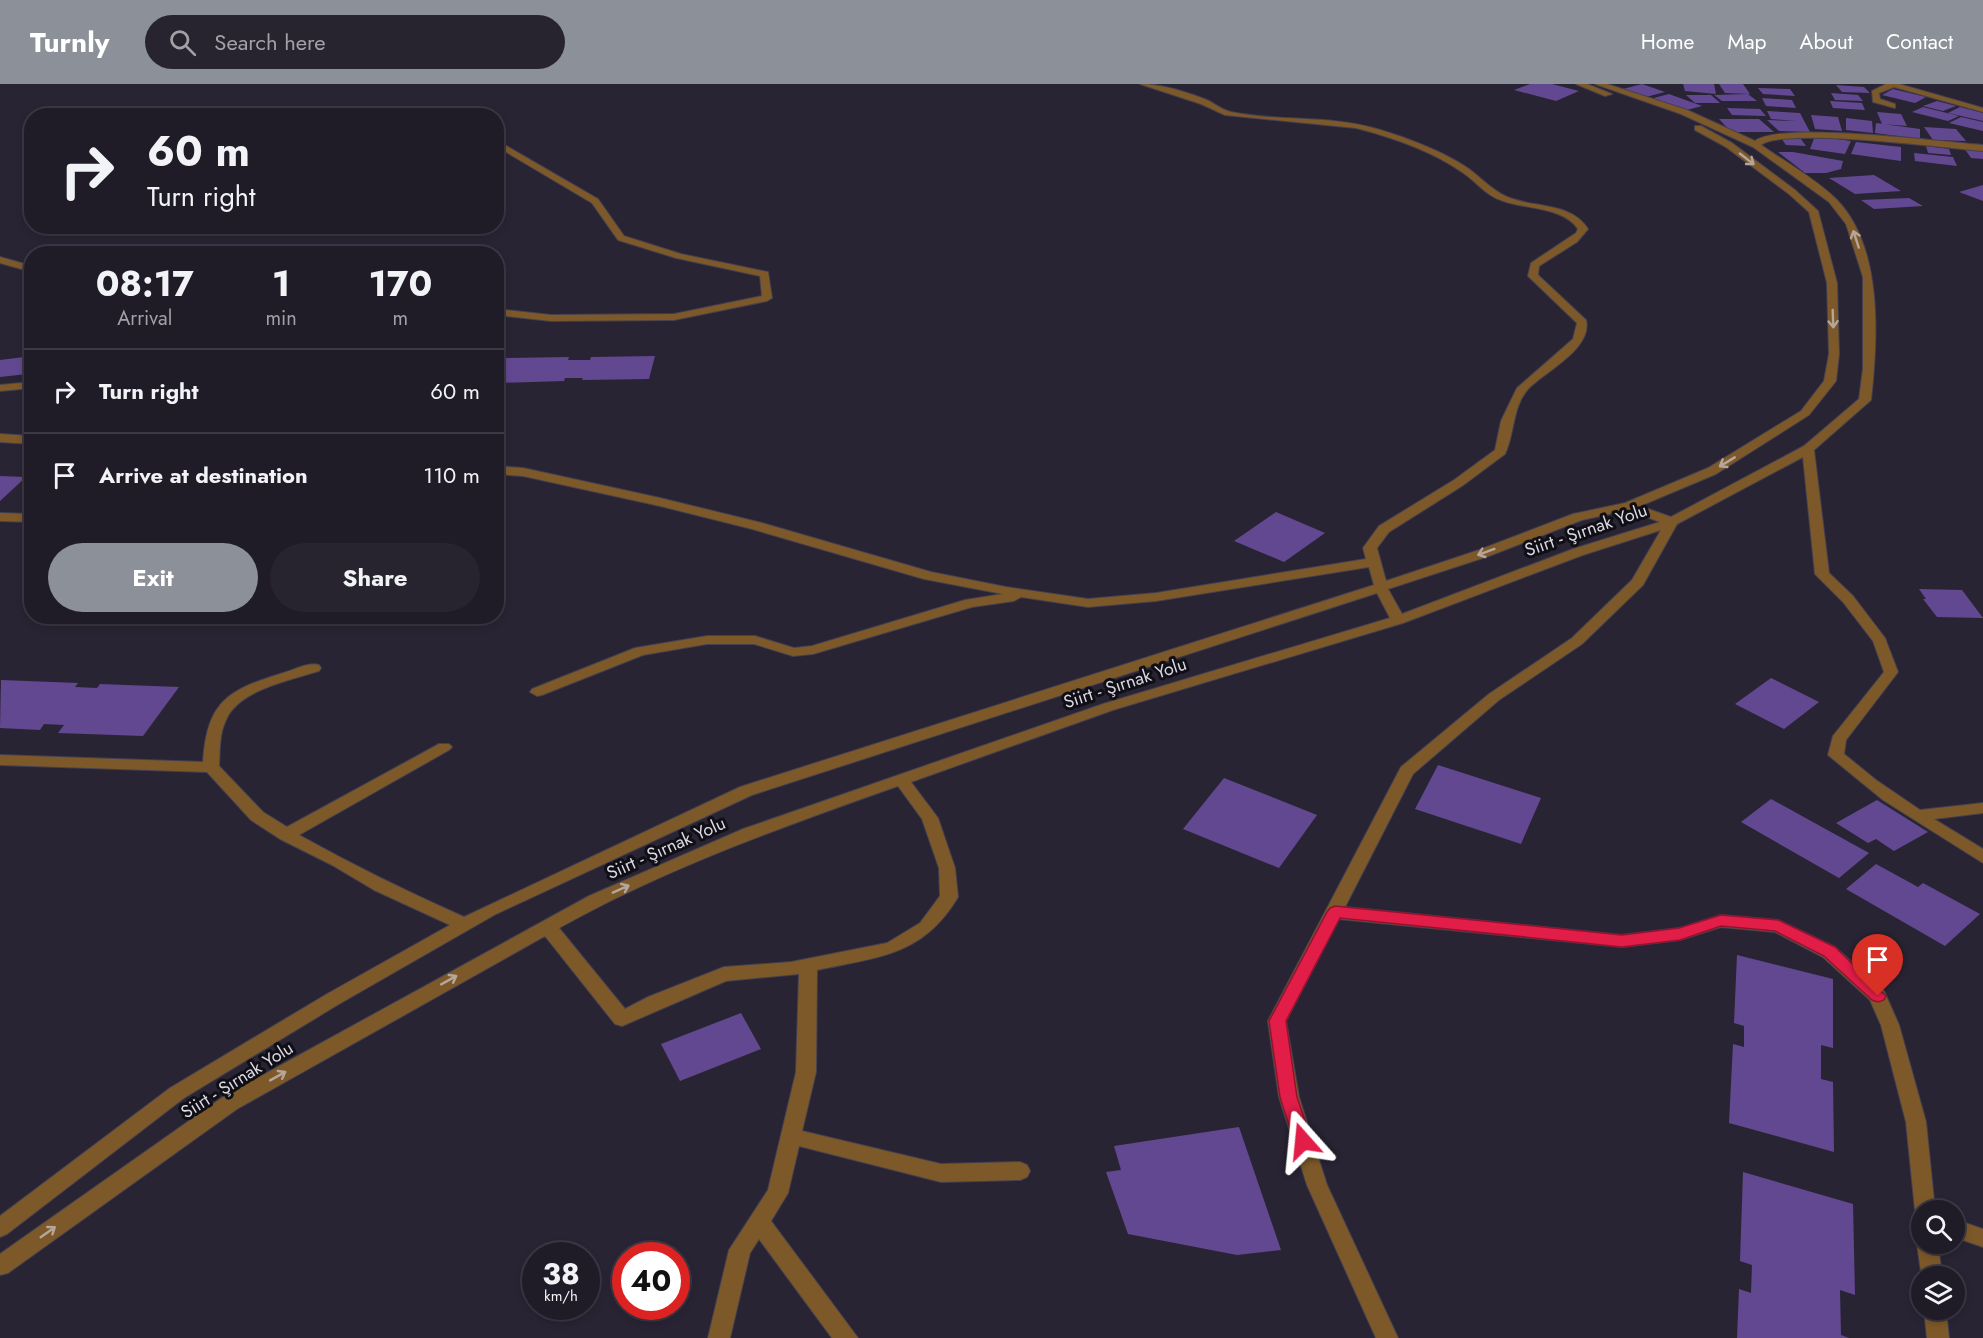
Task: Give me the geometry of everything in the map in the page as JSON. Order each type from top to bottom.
[{"type":"street","points":[[1144,84],[1204,102],[1225,113],[1356,126],[1376,131],[1435,154],[1465,170],[1487,189],[1504,199],[1564,213],[1578,221],[1584,229],[1580,237],[1545,255],[1534,265],[1533,276],[1582,322],[1578,340],[1558,360],[1522,388],[1507,421],[1501,451],[1458,483],[1384,529],[1370,548],[1381,588],[1398,620]]},
{"type":"street","name":"Siirt - Şırnak Yolu","points":[[0,1228],[177,1093],[333,999],[490,910],[746,791],[1381,588],[1484,553],[1578,517],[1629,506],[1712,471],[1805,413],[1830,381],[1834,354],[1832,283],[1813,212],[1792,192],[1730,145],[1696,127],[1580,84]]},
{"type":"street","name":"Siirt - Şırnak Yolu","points":[[0,1266],[230,1103],[595,900],[748,833],[1108,707],[1398,620],[1578,552],[1672,522],[1808,449],[1865,400],[1869,369],[1868,277],[1851,224],[1832,200],[1755,145],[1684,112],[1599,84]]},
{"type":"street","points":[[1892,106],[1876,100],[1875,93],[1879,89],[1892,85],[1983,111]]},
{"type":"street","points":[[1755,145],[1764,138],[1805,134],[1983,148]]},
{"type":"street","points":[[504,147],[596,201],[621,238],[679,256],[765,274],[767,298],[674,317],[551,318],[504,313]]},
{"type":"street","points":[[0,260],[24,267]]},
{"type":"street","points":[[0,388],[24,386]]},
{"type":"street","points":[[0,438],[24,440]]},
{"type":"street","points":[[1808,449],[1816,543],[1822,574],[1848,599],[1880,640],[1891,672],[1838,739],[1836,755],[1854,771],[1918,816],[1983,857]]},
{"type":"street","points":[[504,471],[584,484],[757,526],[929,576],[1088,603],[1156,597],[1374,562]]},
{"type":"street","points":[[1387,1338],[1317,1185],[1288,1097],[1277,1021],[1407,771],[1494,698],[1577,641],[1638,582],[1672,522],[1629,506]]},
{"type":"street","points":[[0,517],[24,518]]},
{"type":"street","points":[[537,692],[640,651],[707,640],[738,639],[755,640],[793,652],[813,650],[970,603],[1032,595]]},
{"type":"street","points":[[211,767],[212,744],[220,713],[235,696],[314,668]]},
{"type":"street","points":[[286,835],[444,747]]},
{"type":"street","points":[[0,760],[211,767],[257,816],[286,835],[339,861],[380,886],[465,924]]},
{"type":"street","points":[[547,926],[622,1019],[655,1002],[724,974],[791,969],[892,948],[926,927],[949,897],[947,867],[930,818],[901,780]]},
{"type":"street","points":[[1918,816],[1983,808]]},
{"type":"street","points":[[1335,912],[1622,941],[1680,934],[1721,921],[1778,926],[1829,952],[1878,996],[1890,1025],[1916,1122],[1924,1200]]},
{"type":"street","points":[[719,1338],[740,1250],[778,1194],[806,1072],[809,983],[807,966]]},
{"type":"street","points":[[791,1136],[941,1173],[1020,1171]]},
{"type":"street","points":[[759,1222],[835,1326],[847,1338]]},
{"type":"street","points":[[1965,1232],[1983,1238]]},
{"type":"street","points":[[1936,1320],[1938,1338]]},
{"type":"building","points":[[1530,84],[1552,84],[1579,91],[1556,101],[1514,90]]},
{"type":"building","points":[[1642,84],[1665,92],[1646,97],[1623,89]]},
{"type":"building","points":[[1683,84],[1714,84],[1716,94],[1685,91]]},
{"type":"building","points":[[1719,84],[1743,84],[1750,94],[1725,93]]},
{"type":"building","points":[[1836,85],[1864,87],[1870,93],[1842,92]]},
{"type":"building","points":[[1758,88],[1790,89],[1795,96],[1763,94]]},
{"type":"building","points":[[1893,89],[1926,97],[1915,103],[1882,95]]},
{"type":"building","points":[[1831,93],[1858,95],[1863,101],[1835,100]]},
{"type":"building","points":[[1669,94],[1702,106],[1683,111],[1650,99]]},
{"type":"building","points":[[1748,94],[1757,101],[1722,101],[1714,95]]},
{"type":"building","points":[[1686,95],[1711,95],[1720,103],[1695,103]]},
{"type":"building","points":[[1762,98],[1792,100],[1796,108],[1766,106]]},
{"type":"building","points":[[1830,101],[1862,103],[1865,110],[1833,108]]},
{"type":"building","points":[[1937,101],[1956,106],[1943,111],[1923,106]]},
{"type":"building","points":[[1923,107],[1959,116],[1948,121],[1912,112]]},
{"type":"building","points":[[1960,107],[1983,113],[1983,121],[1948,113]]},
{"type":"building","points":[[1727,108],[1760,109],[1766,116],[1732,115]]},
{"type":"building","points":[[1767,111],[1800,113],[1810,132],[1779,131],[1767,120],[1796,121],[1771,119]]},
{"type":"building","points":[[1877,112],[1901,114],[1907,126],[1882,124]]},
{"type":"building","points":[[1811,115],[1838,117],[1842,131],[1815,129]]},
{"type":"building","points":[[1961,117],[1983,122],[1983,131],[1949,123]]},
{"type":"building","points":[[1846,118],[1872,121],[1873,133],[1846,130]]},
{"type":"building","points":[[1719,119],[1759,119],[1774,132],[1731,132]]},
{"type":"building","points":[[1876,123],[1920,129],[1920,139],[1875,133]]},
{"type":"building","points":[[1924,127],[1956,129],[1966,141],[1933,140]]},
{"type":"building","points":[[1815,136],[1851,141],[1845,154],[1810,149]]},
{"type":"building","points":[[1781,138],[1801,139],[1806,146],[1786,145]]},
{"type":"building","points":[[1856,142],[1901,147],[1901,161],[1851,154]]},
{"type":"building","points":[[1926,146],[1949,149],[1951,155],[1928,153]]},
{"type":"building","points":[[1964,148],[1983,150],[1983,159],[1971,158]]},
{"type":"building","points":[[1778,152],[1793,152],[1843,161],[1841,169],[1826,173],[1805,173]]},
{"type":"building","points":[[1914,153],[1953,157],[1957,166],[1915,161]]},
{"type":"building","points":[[1874,175],[1901,191],[1855,194],[1829,178]]},
{"type":"building","points":[[1983,185],[1983,201],[1959,192]]},
{"type":"building","points":[[1909,198],[1923,206],[1874,209],[1861,200]]},
{"type":"building","points":[[655,356],[649,379],[565,378],[564,381],[504,383],[506,358],[569,357],[568,360],[590,360],[591,357]]},
{"type":"building","points":[[24,357],[24,374],[0,377],[0,360]]},
{"type":"building","points":[[0,476],[24,477],[24,479],[0,501]]},
{"type":"building","points":[[1276,512],[1325,533],[1284,562],[1234,541]]},
{"type":"building","points":[[1919,589],[1962,590],[1983,618],[1937,617],[1923,599],[1926,599]]},
{"type":"building","points":[[1771,678],[1819,702],[1784,729],[1735,704]]},
{"type":"building","points":[[1,680],[78,683],[75,687],[97,688],[100,684],[179,687],[143,736],[58,733],[64,725],[44,724],[40,730],[0,728]]},
{"type":"building","points":[[1438,765],[1541,798],[1521,844],[1415,809]]},
{"type":"building","points":[[1224,778],[1317,815],[1279,868],[1183,829]]},
{"type":"building","points":[[1771,799],[1869,853],[1839,878],[1741,822]]},
{"type":"building","points":[[1877,800],[1928,832],[1894,851],[1876,839],[1868,843],[1836,823]]},
{"type":"building","points":[[1876,864],[1918,887],[1923,883],[1980,914],[1945,946],[1846,889]]},
{"type":"building","points":[[1737,955],[1833,979],[1833,1048],[1821,1045],[1821,1079],[1833,1082],[1834,1152],[1729,1123],[1733,1044],[1744,1047],[1744,1026],[1734,1023]]},
{"type":"building","points":[[741,1013],[761,1049],[680,1081],[661,1044]]},
{"type":"building","points":[[1239,1127],[1281,1250],[1237,1255],[1128,1234],[1106,1172],[1121,1170],[1114,1146]]},
{"type":"building","points":[[1743,1172],[1853,1204],[1855,1295],[1840,1290],[1841,1335],[1849,1338],[1737,1338],[1739,1289],[1751,1293],[1752,1265],[1740,1261]]},
{"type":"route","points":[[1303,1141],[1288,1097],[1277,1021],[1335,912],[1622,941],[1680,934],[1721,921],[1778,926],[1829,952],[1878,996]]}]
